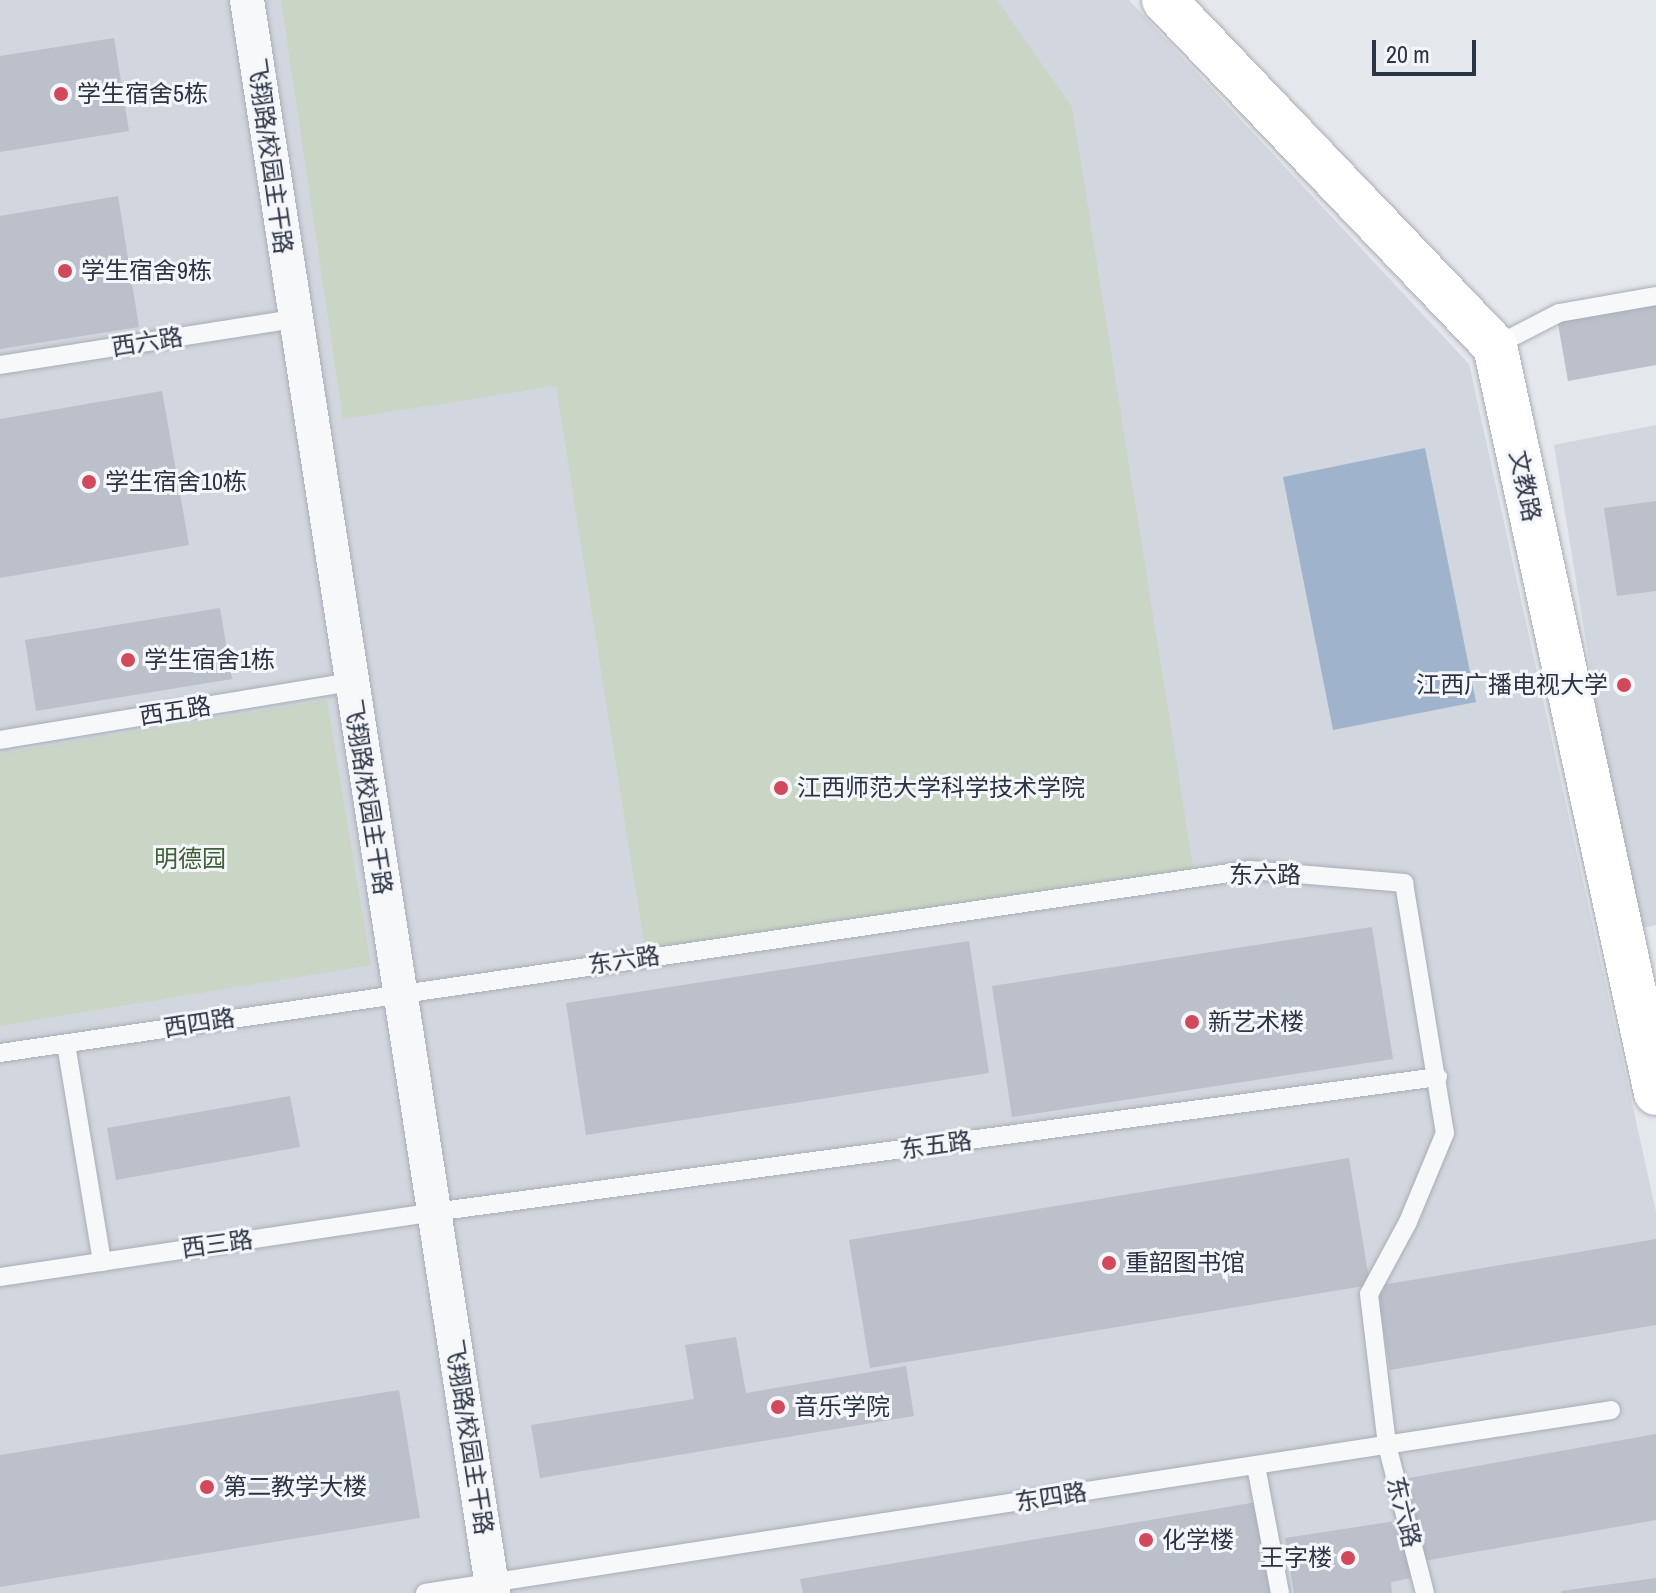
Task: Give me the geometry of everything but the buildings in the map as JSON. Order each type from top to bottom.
[{"type":"street","name":"飞翔路/校园主干路","points":[[247,0],[492,1588]]},
{"type":"street","points":[[1164,0],[1495,346]]},
{"type":"street","name":"文教路","points":[[1495,346],[1656,1093]]},
{"type":"lane","points":[[1495,346],[1559,313],[1656,296]]},
{"type":"lane","name":"西六路","points":[[0,365],[294,319]]},
{"type":"lane","name":"西五路","points":[[0,740],[350,682]]},
{"type":"lane","name":"东六路","points":[[398,993],[1266,871],[1404,883],[1445,1133],[1408,1222],[1369,1294],[1387,1445],[1425,1593]]},
{"type":"lane","name":"西四路","points":[[0,1053],[398,993]]},
{"type":"lane","points":[[66,1044],[102,1262]]},
{"type":"lane","name":"东五路","points":[[434,1212],[1438,1077]]},
{"type":"lane","name":"西三路","points":[[0,1277],[434,1212]]},
{"type":"lane","name":"东四路","points":[[425,1593],[492,1588],[1611,1410]]},
{"type":"lane","points":[[1256,1466],[1280,1593]]},
{"type":"shaded area","name":"江西师范大学科学技术学院","points":[[0,0],[1129,0],[1469,364],[1656,1212],[1656,1593],[0,1593]]},
{"type":"shaded area","name":"江西广播电视大学","points":[[1656,425],[1656,925],[1633,930],[1554,445]]},
{"type":"green space","points":[[281,0],[997,0],[1072,107],[1194,872],[645,949],[556,386],[343,419]]},
{"type":"green space","name":"明德园","points":[[327,700],[371,965],[0,1026],[0,754]]},
{"type":"water","points":[[1425,448],[1476,702],[1333,730],[1283,477]]},
{"type":"place","name":"学生宿舍5栋","points":[[61,94]]},
{"type":"place","name":"学生宿舍9栋","points":[[65,271]]},
{"type":"place","name":"学生宿舍10栋","points":[[89,482]]},
{"type":"place","name":"学生宿舍1栋","points":[[128,660]]},
{"type":"place","name":"江西广播电视大学","points":[[1624,685]]},
{"type":"place","name":"江西师范大学科学技术学院","points":[[781,788]]},
{"type":"place","name":"新艺术楼","points":[[1192,1022]]},
{"type":"place","name":"重韶图书馆","points":[[1109,1263]]},
{"type":"place","name":"音乐学院","points":[[778,1407]]},
{"type":"place","name":"第二教学大楼","points":[[207,1487]]},
{"type":"place","name":"化学楼","points":[[1146,1540]]},
{"type":"place","name":"王字楼","points":[[1348,1558]]}]
